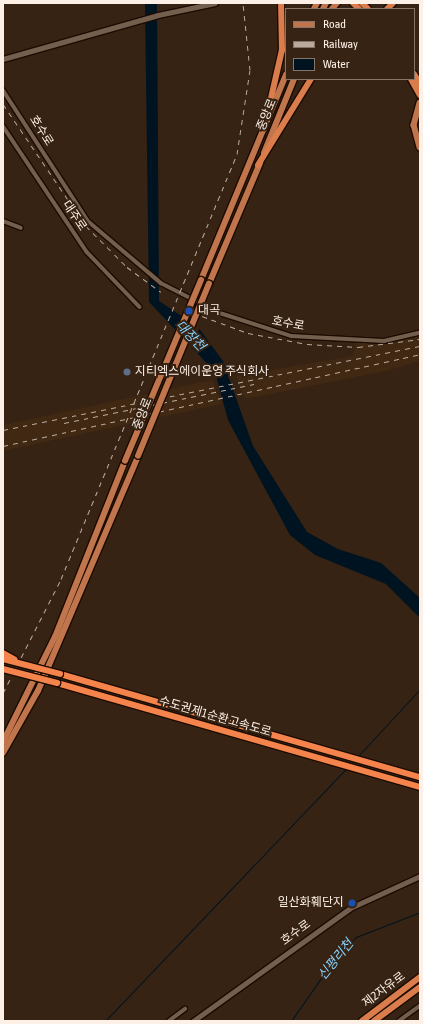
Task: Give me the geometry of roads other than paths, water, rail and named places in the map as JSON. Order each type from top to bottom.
[{"type":"highway","points":[[264,129],[284,31],[281,3]]},
{"type":"highway","points":[[258,165],[310,80]]},
{"type":"highway","points":[[412,80],[420,96]]},
{"type":"highway","points":[[3,653],[26,665]]},
{"type":"highway","name":"수도권제1순환고속도로","points":[[3,659],[420,777]]},
{"type":"highway","name":"수도권제1순환고속도로","points":[[3,669],[57,683],[420,787]]},
{"type":"highway","name":"제2자유로","points":[[362,1021],[420,977]]},
{"type":"highway","name":"제2자유로","points":[[374,1021],[420,987]]},
{"type":"main road","name":"중앙로","points":[[3,742],[55,638],[125,461],[285,77]]},
{"type":"main road","name":"중앙로","points":[[3,752],[35,698],[138,456],[294,80]]},
{"type":"main road","points":[[420,103],[414,125],[420,147]]},
{"type":"main road","name":"호수로","points":[[193,1021],[350,908],[420,876]]},
{"type":"street","points":[[3,59],[141,19],[215,3]]},
{"type":"street","name":"호수로","points":[[3,90],[88,221],[142,270],[161,283],[220,313],[291,336],[384,341],[420,333]]},
{"type":"street","name":"대주로","points":[[3,126],[87,252],[140,307]]},
{"type":"street","points":[[3,221],[21,228]]},
{"type":"street","points":[[399,1021],[420,1006]]},
{"type":"street","points":[[169,1021],[185,1009]]},
{"type":"water","name":"대장천","points":[[145,3],[157,3],[159,301],[198,327],[223,361],[253,446],[307,532],[338,549],[381,563],[420,598],[420,618],[386,584],[315,555],[290,535],[228,420],[215,372],[149,302]]},
{"type":"waterway","points":[[358,756],[420,689]]},
{"type":"waterway","points":[[105,1021],[346,769]]},
{"type":"waterway","name":"신평리천","points":[[291,1021],[335,958],[356,937],[420,912]]},
{"type":"railway","points":[[3,693],[61,579],[237,154],[250,70],[243,3]]},
{"type":"railway","points":[[3,104],[86,226],[127,267],[161,292]]},
{"type":"railway","points":[[202,316],[248,333],[307,344],[358,347],[420,339]]},
{"type":"railway","points":[[3,430],[420,346]]},
{"type":"railway","points":[[3,446],[420,354]]},
{"type":"railway","points":[[64,423],[254,384]]},
{"type":"place","name":"대곡","points":[[189,311]]},
{"type":"place","name":"지티엑스에이운영 주식회사","points":[[127,372]]},
{"type":"place","name":"일산화훼단지","points":[[352,903]]}]
